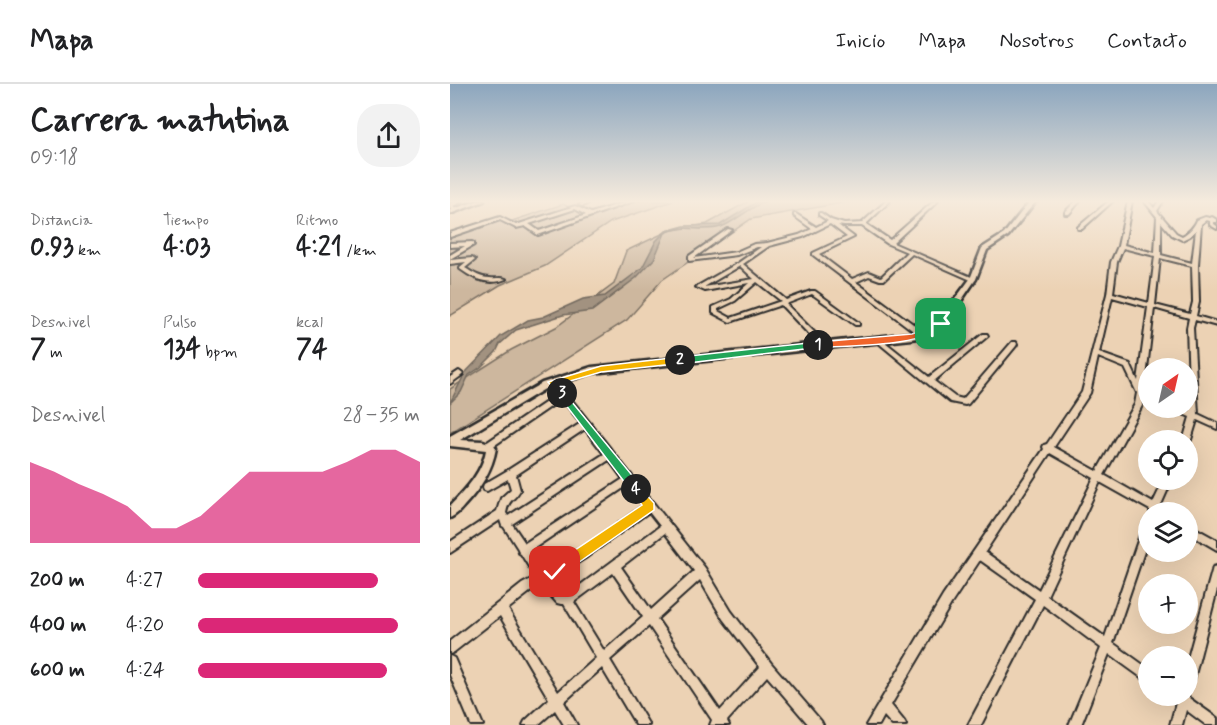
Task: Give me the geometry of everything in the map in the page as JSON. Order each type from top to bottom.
[{"type":"main road","points":[[450,441],[553,382],[601,369],[922,334],[941,324],[973,279],[984,249],[1009,231]]},
{"type":"main road","points":[[450,441],[466,447],[489,445],[491,453],[474,489],[450,513]]},
{"type":"street","points":[[729,231],[690,260],[734,254],[756,245],[767,245],[801,236],[809,231]]},
{"type":"street","points":[[844,231],[851,237],[814,253],[922,334]]},
{"type":"street","points":[[873,231],[890,243],[973,279]]},
{"type":"street","points":[[890,243],[903,231]]},
{"type":"street","points":[[872,725],[885,708],[947,600],[1047,447],[1074,413],[1086,393],[1110,294],[1114,262],[1124,231]]},
{"type":"street","points":[[1148,358],[1158,256],[1157,231]]},
{"type":"street","points":[[1171,231],[1182,238],[1191,231]]},
{"type":"street","points":[[1193,358],[1192,317],[1196,302],[1195,266],[1198,231]]},
{"type":"street","points":[[450,245],[472,244],[450,257]]},
{"type":"street","points":[[767,245],[741,264],[699,287],[701,289],[756,280],[733,300],[715,309],[715,312],[730,320],[812,291],[857,324]]},
{"type":"street","points":[[1121,246],[1195,266]]},
{"type":"street","points":[[852,281],[869,274],[882,279],[911,252]]},
{"type":"street","points":[[450,262],[472,260],[462,268],[482,281],[503,279]]},
{"type":"street","points":[[741,264],[784,302],[823,345]]},
{"type":"street","points":[[1110,294],[1217,324]]},
{"type":"street","points":[[930,380],[985,336]]},
{"type":"street","points":[[878,340],[953,400],[965,402],[1014,344]]},
{"type":"street","points":[[1096,354],[1128,366],[1138,374]]},
{"type":"street","points":[[1128,366],[1138,388]]},
{"type":"street","points":[[450,381],[459,374]]},
{"type":"street","points":[[553,382],[701,572],[727,615],[767,667],[817,725]]},
{"type":"street","points":[[489,445],[563,395]]},
{"type":"street","points":[[974,725],[1041,598],[1099,477],[1138,406]]},
{"type":"street","points":[[1198,418],[1217,426]]},
{"type":"street","points":[[487,487],[586,423]]},
{"type":"street","points":[[1047,447],[1140,502]]},
{"type":"street","points":[[450,548],[610,455]]},
{"type":"street","points":[[511,473],[516,490],[504,501],[503,518],[542,579],[554,592],[567,600],[643,725]]},
{"type":"street","points":[[522,550],[629,480]]},
{"type":"street","points":[[450,648],[501,608],[542,579],[584,554],[650,506]]},
{"type":"street","points":[[567,600],[615,567],[665,528]]},
{"type":"street","points":[[1198,534],[1217,545]]},
{"type":"street","points":[[979,553],[1138,668]]},
{"type":"street","points":[[1075,725],[1107,646],[1138,555]]},
{"type":"street","points":[[615,567],[651,617],[720,724],[767,667]]},
{"type":"street","points":[[1197,646],[1217,571]]},
{"type":"street","points":[[529,725],[558,702],[701,572]]},
{"type":"street","points":[[501,608],[571,725]]},
{"type":"street","points":[[450,662],[477,725]]},
{"type":"street","points":[[1176,725],[1180,706]]},
{"type":"street","points":[[1191,706],[1216,725]]},
{"type":"street","points":[[885,708],[900,725]]},
{"type":"shaded area","points":[[456,231],[598,231],[545,266],[500,285],[450,316],[450,233]]},
{"type":"shaded area","points":[[666,231],[670,231],[665,233],[654,259],[636,278],[592,311],[563,315],[516,330],[500,344],[496,352],[481,367],[469,375],[461,392],[450,403],[465,373],[501,336],[528,320],[543,317],[583,299],[605,296],[642,268],[656,241]]},
{"type":"shaded area","points":[[668,231],[734,231],[662,280],[627,320],[450,433],[450,389],[511,350],[556,327],[614,284],[626,251]]},
{"type":"route","points":[[555,572],[650,506],[553,382],[592,370],[912,336],[927,333],[941,324]]}]
